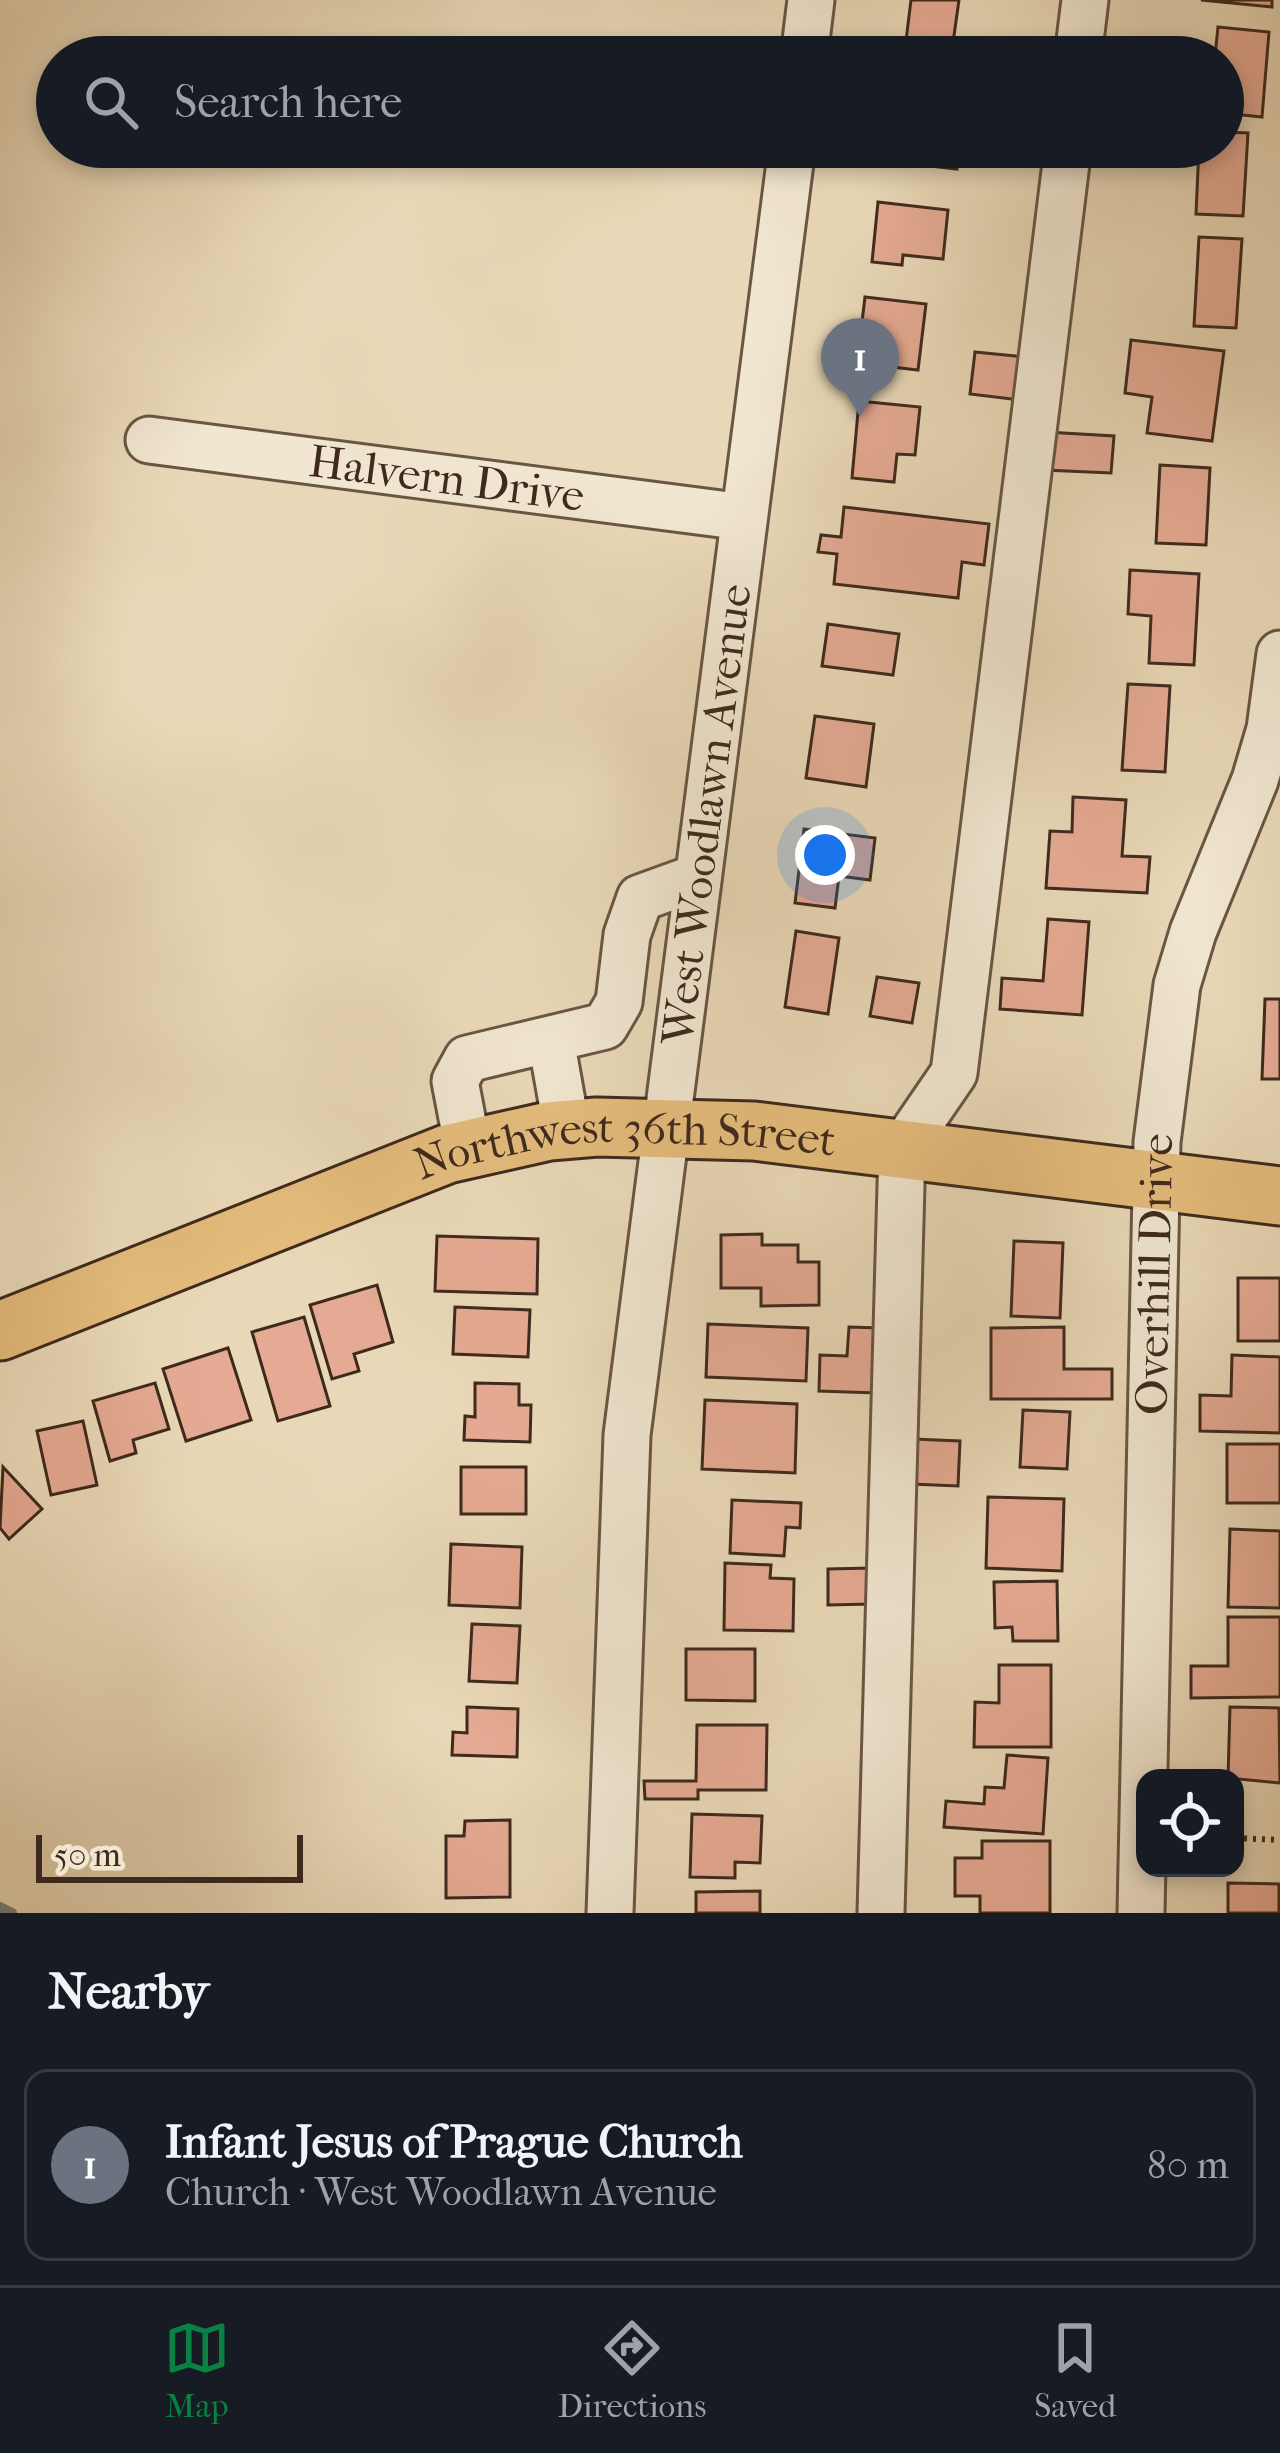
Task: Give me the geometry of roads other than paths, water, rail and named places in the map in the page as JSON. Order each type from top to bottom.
[{"type":"main road","name":"Northwest 36th Street","points":[[0,1331],[468,1149],[567,1130],[754,1131],[1280,1196]]},
{"type":"street","points":[[807,36],[812,0]]},
{"type":"street","points":[[1081,36],[1085,0]]},
{"type":"street","name":"West Woodlawn Avenue","points":[[610,1913],[622,1501],[789,168]]},
{"type":"street","points":[[881,1913],[902,1149],[954,1073],[1065,168]]},
{"type":"street","name":"Halvern Drive","points":[[149,440],[744,517]]},
{"type":"street","name":"Overhill Drive","points":[[1141,1913],[1157,1142],[1177,985],[1193,932],[1255,781],[1270,729],[1280,654]]},
{"type":"street","points":[[468,1149],[455,1081],[467,1059],[605,1026],[619,1002],[627,934],[640,898],[698,878]]},
{"type":"street","points":[[551,1040],[567,1130]]},
{"type":"waterway","points":[[0,1907],[12,1913]]},
{"type":"place","name":"Infant Jesus of Prague Church","points":[[860,417]]}]
